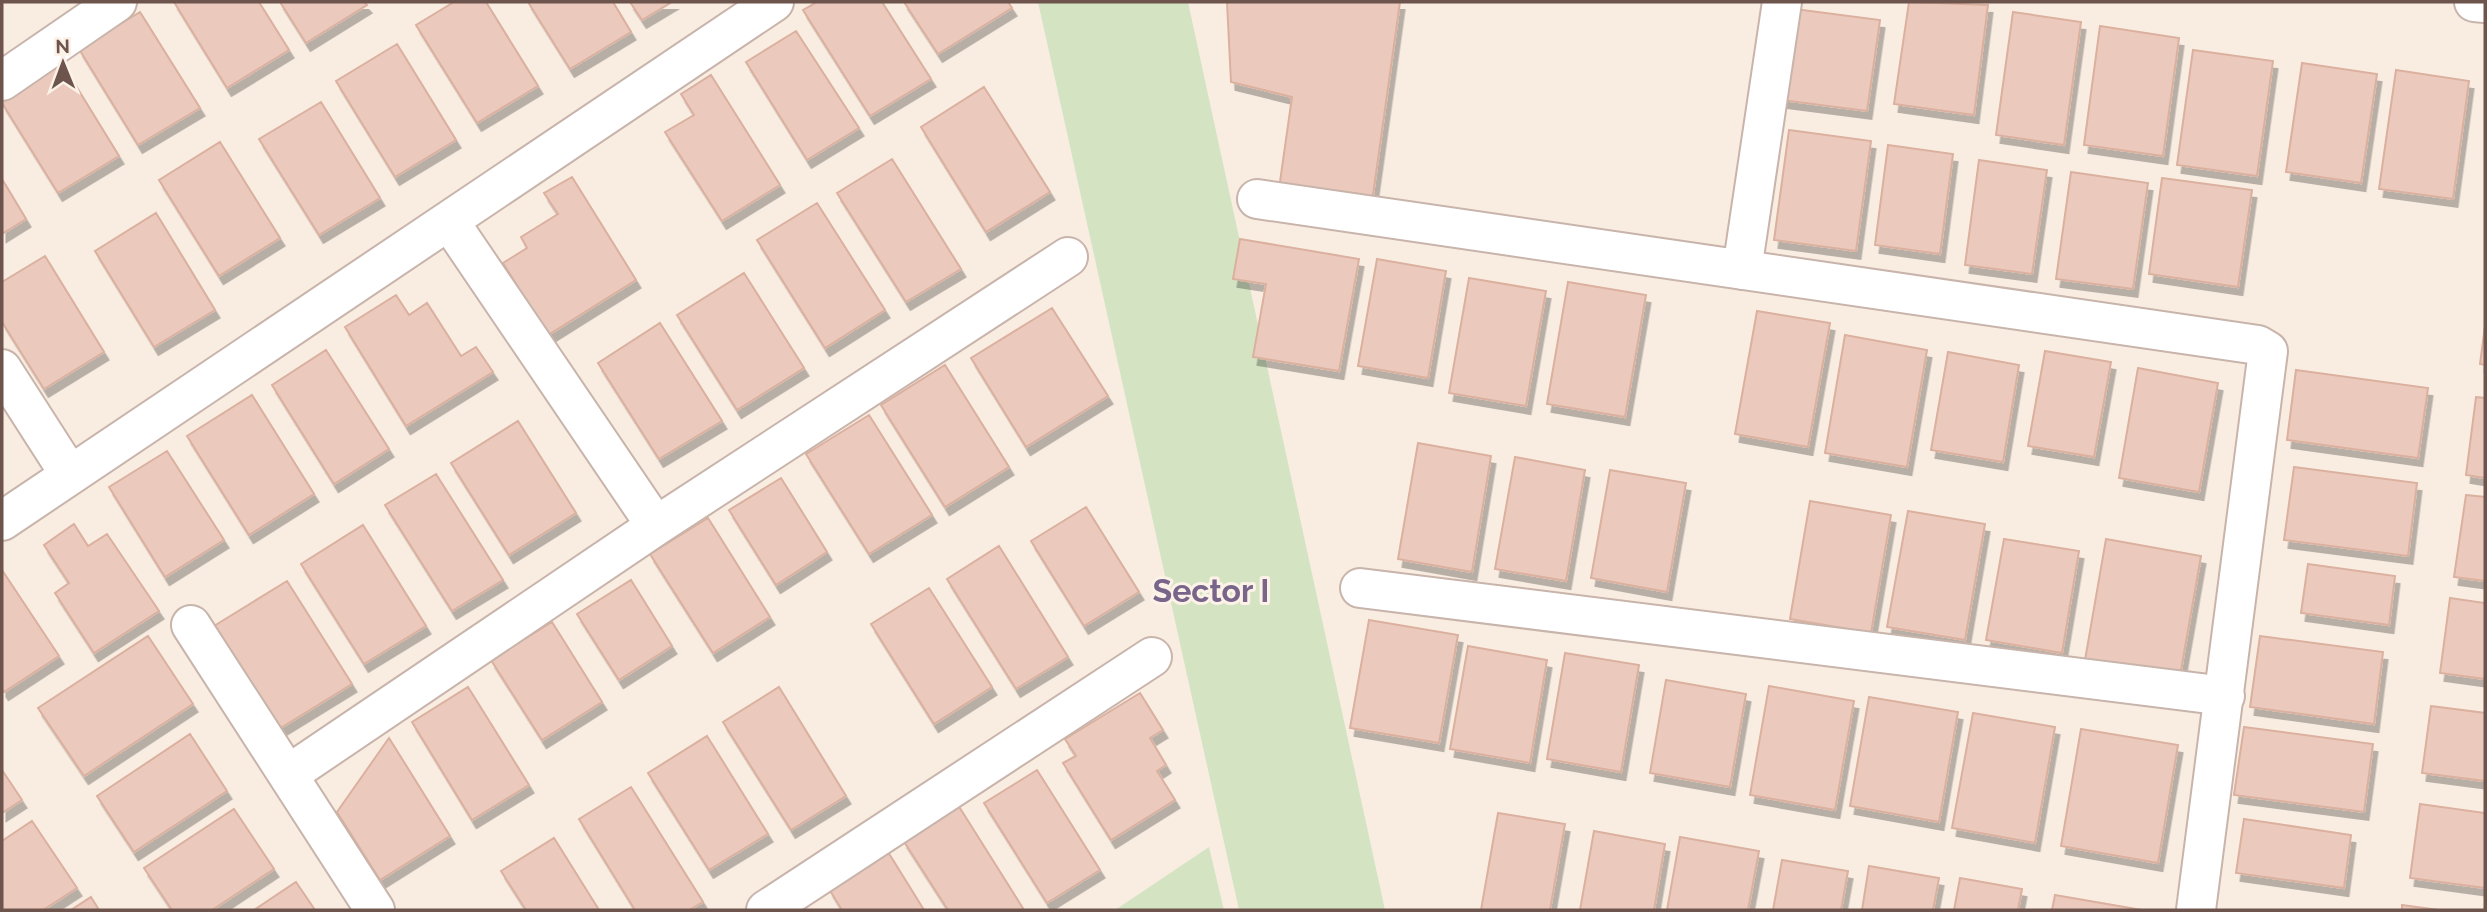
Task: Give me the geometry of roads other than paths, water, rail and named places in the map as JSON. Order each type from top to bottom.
[{"type":"street","points":[[2,81],[117,2]]},
{"type":"street","points":[[2,521],[774,2]]},
{"type":"street","points":[[1742,270],[1782,2]]},
{"type":"street","points":[[2474,2],[2485,3]]},
{"type":"street","points":[[1257,199],[2258,345],[2269,351],[2196,910]]},
{"type":"street","points":[[449,221],[656,526]]},
{"type":"street","points":[[289,774],[656,526],[1068,257]]},
{"type":"street","points":[[2,369],[70,475]]},
{"type":"street","points":[[1360,588],[2225,696]]},
{"type":"street","points":[[191,625],[376,910]]},
{"type":"street","points":[[766,910],[1152,657]]},
{"type":"district","name":"Sector I","points":[[1211,590]]}]
